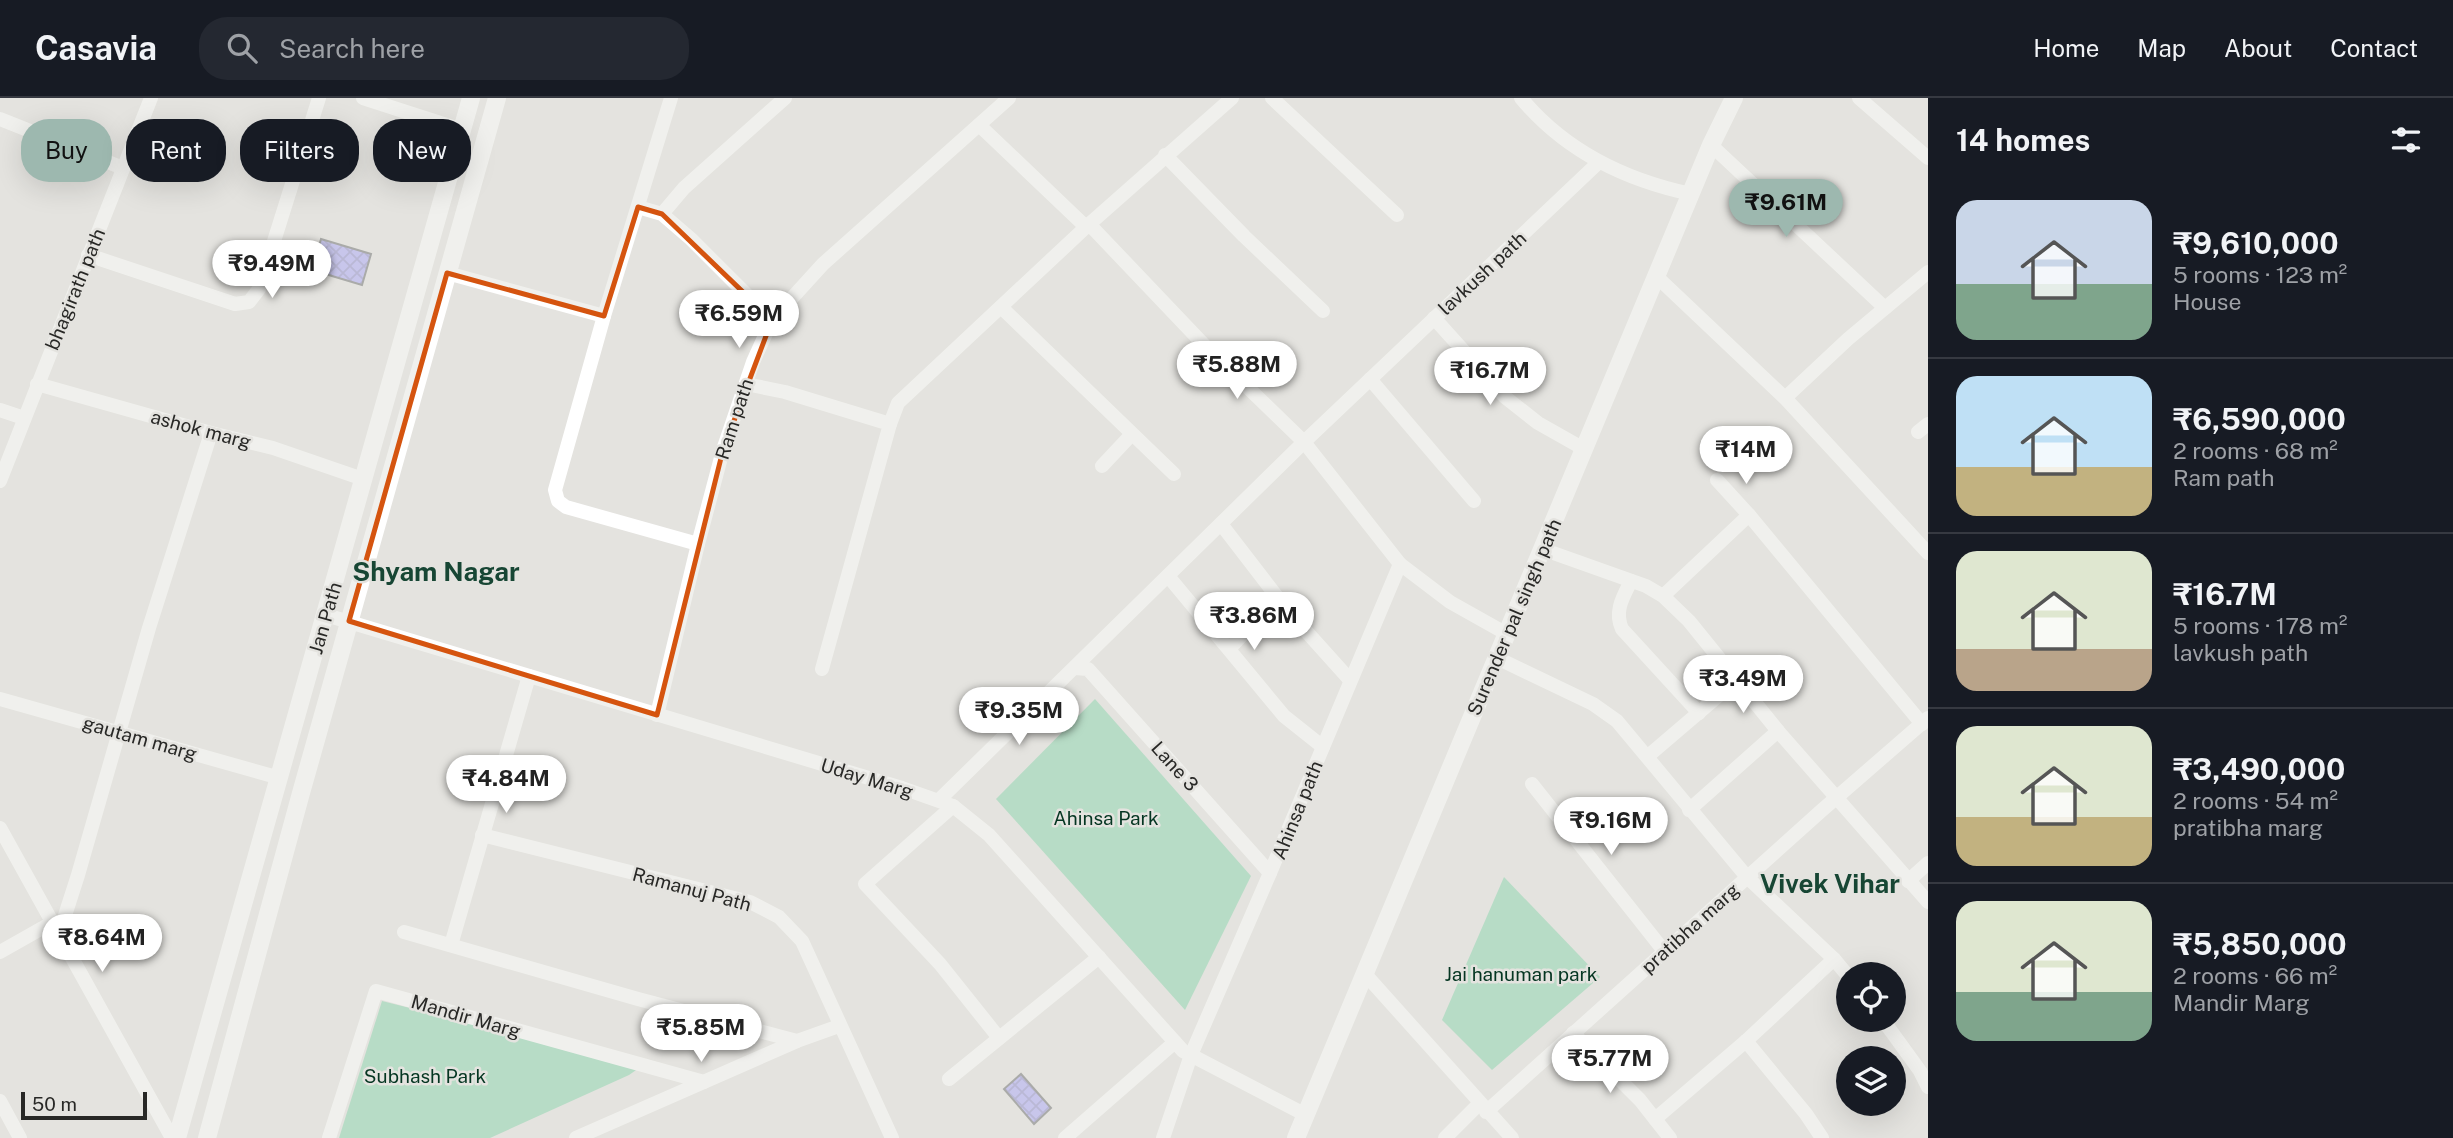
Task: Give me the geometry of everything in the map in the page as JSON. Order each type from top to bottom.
[{"type":"street","name":"bhagirath path","points":[[0,481],[151,98]]},
{"type":"street","points":[[88,255],[235,304],[248,302],[259,289],[319,98]]},
{"type":"street","points":[[363,98],[428,119]]},
{"type":"street","name":"Jan Path","points":[[465,119],[471,98]]},
{"type":"street","name":"Jan Path","points":[[207,1138],[496,98]]},
{"type":"street","points":[[671,98],[604,316],[555,490],[558,501],[566,507],[698,544]]},
{"type":"street","points":[[662,214],[684,188],[785,98]]},
{"type":"street","name":"Ram path","points":[[657,715],[723,450],[753,362],[772,320],[823,264],[1009,98]]},
{"type":"street","points":[[822,669],[898,403],[1088,225],[1232,98]]},
{"type":"street","points":[[1272,98],[1397,215]]},
{"type":"street","points":[[1521,98],[1534,114],[1569,144],[1600,162],[1654,186],[1691,194]]},
{"type":"street","name":"Surender pal singh path","points":[[1296,1138],[1711,145],[1734,98]]},
{"type":"street","points":[[1859,98],[1928,158]]},
{"type":"street","points":[[0,119],[123,168]]},
{"type":"street","points":[[979,125],[1088,225],[1207,348],[1304,442],[1400,564],[1450,602],[1507,634]]},
{"type":"street","points":[[1711,145],[1885,308]]},
{"type":"street","points":[[1165,155],[1244,236],[1323,311]]},
{"type":"street","name":"lavkush path","points":[[999,1038],[940,964],[865,884],[1075,668],[1304,442],[1600,162]]},
{"type":"street","name":"Jan Path","points":[[175,1138],[280,778],[447,182]]},
{"type":"street","points":[[638,207],[662,214],[691,239],[772,320]]},
{"type":"street","points":[[1785,398],[1848,339],[1928,272]]},
{"type":"street","points":[[447,273],[604,316]]},
{"type":"street","points":[[1656,276],[1785,398],[1928,553]]},
{"type":"street","points":[[1001,307],[1174,474]]},
{"type":"street","points":[[1434,318],[1505,397],[1538,423],[1584,449]]},
{"type":"street","points":[[1370,379],[1474,501]]},
{"type":"street","name":"ashok marg","points":[[37,384],[273,448],[363,479]]},
{"type":"street","points":[[746,384],[890,424]]},
{"type":"street","points":[[0,410],[24,418]]},
{"type":"street","points":[[0,952],[56,928],[78,875],[117,732],[211,433]]},
{"type":"street","points":[[1102,466],[1132,434]]},
{"type":"street","points":[[1717,480],[1925,721]]},
{"type":"street","points":[[1663,596],[1749,515]]},
{"type":"street","points":[[1221,524],[1278,598],[1350,680]]},
{"type":"street","points":[[1542,550],[1631,581],[1663,596],[1689,621],[1778,731],[1928,902]]},
{"type":"street","name":"Ahinsa path","points":[[1163,1138],[1191,1055],[1400,564]]},
{"type":"street","points":[[1168,576],[1284,716],[1323,747]]},
{"type":"street","points":[[1631,581],[1619,607],[1618,620],[1622,629],[1699,713]]},
{"type":"street","points":[[1229,649],[1278,598]]},
{"type":"street","name":"Uday Marg","points":[[326,615],[946,803],[989,835],[1183,1051],[1306,1115]]},
{"type":"street","points":[[1497,658],[1593,704],[1617,721],[1747,877],[1836,962]]},
{"type":"street","name":"Lane 3","points":[[1075,668],[1088,669],[1270,873]]},
{"type":"street","points":[[451,945],[528,676]]},
{"type":"street","points":[[1648,756],[1737,680]]},
{"type":"street","name":"gautam marg","points":[[0,699],[280,778]]},
{"type":"street","name":"pratibha marg","points":[[1445,1138],[1573,1033],[1925,721]]},
{"type":"street","points":[[1689,810],[1778,731]]},
{"type":"street","points":[[1532,784],[1664,951]]},
{"type":"street","points":[[0,828],[175,1138]]},
{"type":"street","name":"Ramanuj Path","points":[[482,835],[750,902],[779,917],[802,941],[890,1137]]},
{"type":"street","points":[[1908,881],[1928,863]]},
{"type":"street","points":[[404,932],[797,1041]]},
{"type":"street","points":[[949,1079],[1098,957]]},
{"type":"street","points":[[1655,1119],[1746,1041],[1834,959]]},
{"type":"street","points":[[1365,974],[1511,1138]]},
{"type":"street","name":"Mandir Marg","points":[[329,1138],[376,991],[704,1082]]},
{"type":"street","points":[[576,1138],[797,1041],[839,1026]]},
{"type":"street","points":[[1892,1032],[1920,1071],[1928,1087]]},
{"type":"street","points":[[1573,1033],[1640,1100],[1670,1138]]},
{"type":"street","points":[[1746,1041],[1806,1114],[1822,1138]]},
{"type":"street","points":[[1065,1138],[1175,1042]]},
{"type":"street","points":[[0,1101],[20,1138]]},
{"type":"highlighted area","points":[[638,207],[662,214],[772,320],[723,450],[657,715],[349,621],[447,273],[604,316]]},
{"type":"green space","name":"Ahinsa Park","points":[[1095,699],[1251,876],[1185,1010],[996,799]]},
{"type":"green space","name":"Jai hanuman park","points":[[1504,877],[1600,977],[1492,1070],[1442,1020]]},
{"type":"green space","name":"Subhash Park","points":[[382,1001],[642,1066],[629,1075],[490,1138],[339,1138]]},
{"type":"building","points":[[321,239],[371,254],[362,285],[312,270]]},
{"type":"building","points":[[1021,1074],[1051,1108],[1034,1124],[1004,1089]]},
{"type":"district","name":"Shyam Nagar","points":[[436,571]]},
{"type":"district","name":"Vivek Vihar","points":[[1830,883]]}]
